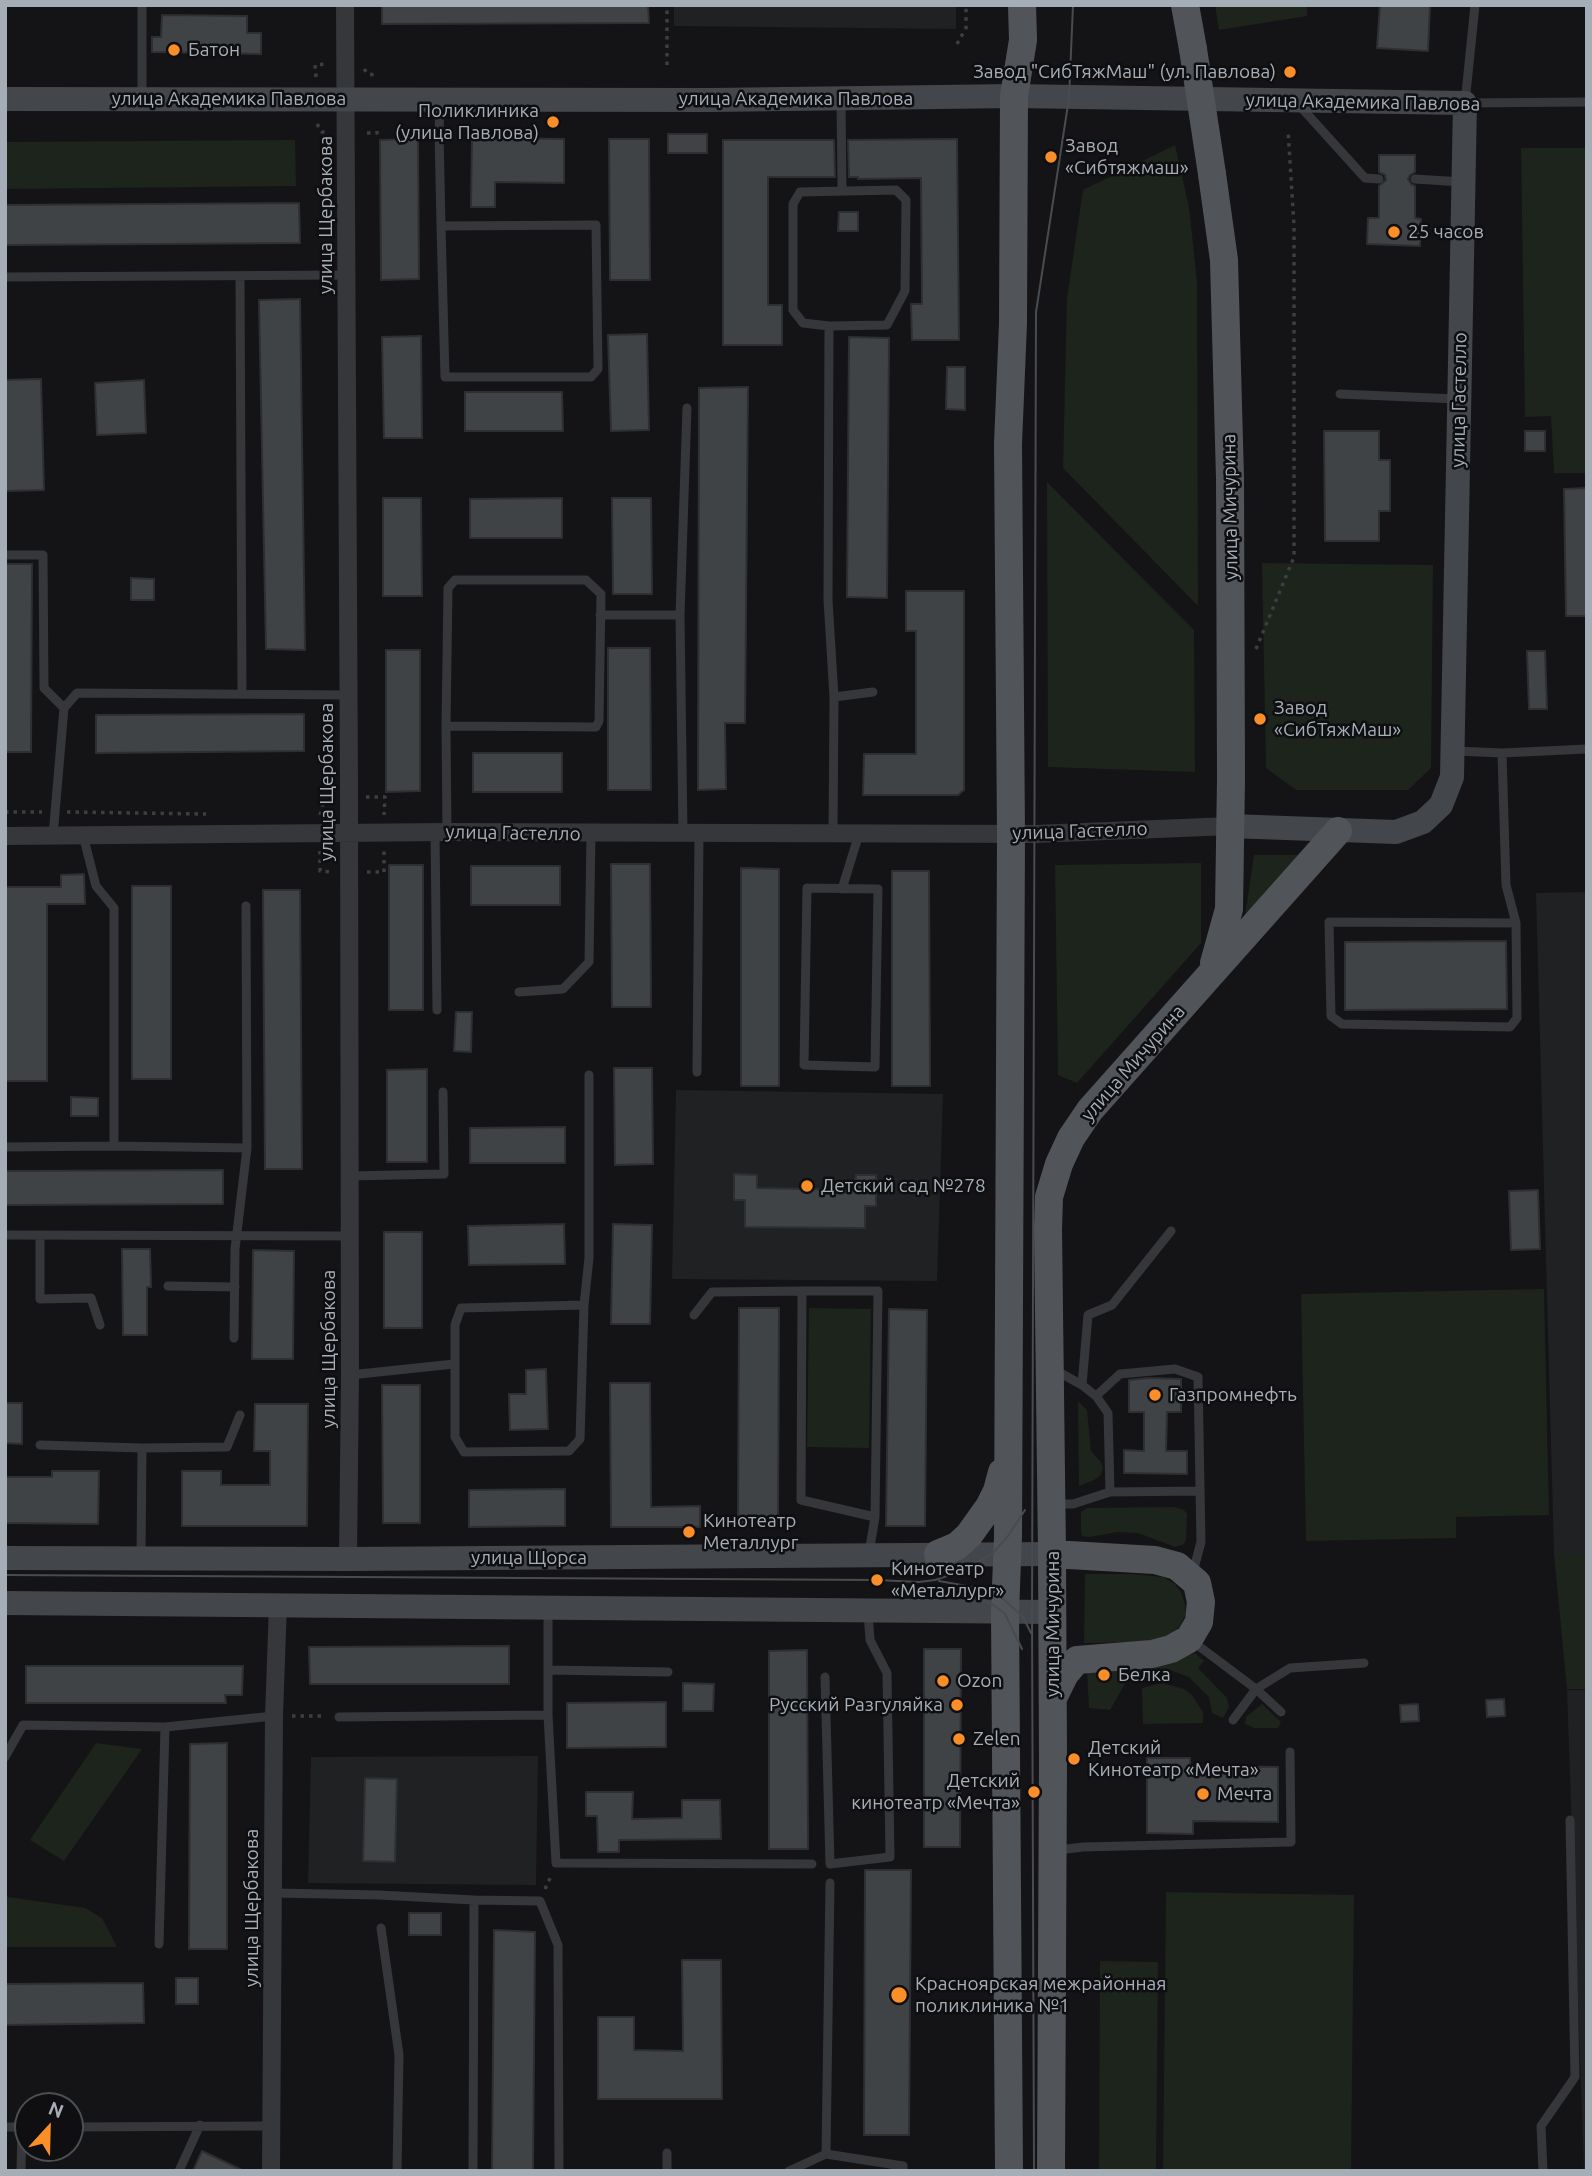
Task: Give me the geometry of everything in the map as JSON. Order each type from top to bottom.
[{"type":"main road","points":[[1009,2171],[1005,1612],[1011,834],[1008,444],[1013,323],[1014,96],[1023,40],[1022,5]]},
{"type":"main road","name":"улица Мичурина","points":[[1051,2171],[1053,1698],[1049,1197],[1059,1164],[1071,1138],[1090,1110],[1212,972],[1229,909],[1230,465],[1224,260],[1185,5]]},
{"type":"main road","name":"улица Академика Павлова","points":[[5,99],[841,99],[1014,96],[1465,103]]},
{"type":"main road","name":"улица Гастелло","points":[[1230,826],[1396,832],[1423,822],[1441,805],[1452,777],[1465,103]]},
{"type":"main road","points":[[1212,972],[1338,831]]},
{"type":"main road","points":[[938,1554],[957,1546],[981,1519],[997,1491],[1008,1453]]},
{"type":"main road","points":[[1052,1554],[1155,1560],[1177,1566],[1197,1583],[1201,1602],[1199,1622],[1189,1639],[1171,1649],[1152,1654],[1077,1660],[1065,1674],[1053,1698]]},
{"type":"main road","name":"улица Щорса","points":[[5,1558],[348,1559],[1052,1554]]},
{"type":"main road","points":[[5,1603],[1051,1612]]},
{"type":"street","name":"улица Щербакова","points":[[345,5],[349,833],[348,1559]]},
{"type":"street","name":"улица Гастелло","points":[[5,836],[441,832],[1011,834],[1230,826]]},
{"type":"street","name":"улица Щербакова","points":[[271,2171],[274,1716],[278,1604]]},
{"type":"lane","points":[[142,5],[142,99]]},
{"type":"lane","points":[[1465,103],[1475,5]]},
{"type":"lane","points":[[841,99],[842,190]]},
{"type":"lane","points":[[440,100],[441,226],[445,377],[591,377],[598,369],[596,225],[441,226]]},
{"type":"lane","points":[[1296,101],[1364,178],[1379,179]]},
{"type":"lane","name":"улица Академика Павлова","points":[[1465,103],[1587,102]]},
{"type":"lane","points":[[1415,179],[1462,182]]},
{"type":"lane","points":[[896,190],[906,200],[905,291],[887,325],[829,326],[803,323],[793,310],[793,204],[800,192],[896,190]]},
{"type":"lane","points":[[5,277],[347,275]]},
{"type":"lane","points":[[240,277],[242,694]]},
{"type":"lane","points":[[829,326],[828,600],[834,697],[833,834]]},
{"type":"lane","points":[[1340,394],[1458,399]]},
{"type":"lane","points":[[687,408],[680,615],[691,832],[697,1072]]},
{"type":"lane","points":[[5,555],[43,555],[44,688],[64,708]]},
{"type":"lane","points":[[437,1010],[448,588],[455,580],[586,580],[601,594],[599,721],[596,727],[446,726]]},
{"type":"lane","points":[[600,615],[680,615]]},
{"type":"lane","points":[[834,697],[873,692]]},
{"type":"lane","points":[[53,836],[64,708],[78,693],[348,695]]},
{"type":"lane","points":[[1453,751],[1502,753],[1587,749]]},
{"type":"lane","points":[[1502,753],[1506,885],[1516,923],[1517,1018],[1510,1027],[1342,1024],[1331,1016],[1329,922],[1516,923]]},
{"type":"lane","points":[[519,992],[563,989],[589,962],[591,834]]},
{"type":"lane","points":[[842,889],[859,834]]},
{"type":"lane","points":[[83,835],[96,886],[114,908],[114,1146]]},
{"type":"lane","points":[[807,888],[842,889],[878,890],[875,1067],[804,1065],[807,888]]},
{"type":"lane","points":[[234,1338],[235,1249],[247,1148],[246,905]]},
{"type":"lane","points":[[584,1305],[461,1308],[455,1325],[455,1437],[464,1452],[569,1451],[580,1439],[584,1305],[589,1258],[589,1075]]},
{"type":"lane","points":[[349,1176],[444,1174],[443,1092]]},
{"type":"lane","points":[[5,1147],[247,1148]]},
{"type":"lane","points":[[1082,1385],[1088,1315],[1112,1305],[1171,1231]]},
{"type":"lane","points":[[5,1235],[349,1236]]},
{"type":"lane","points":[[40,1236],[40,1299],[91,1298],[100,1325]]},
{"type":"lane","points":[[168,1286],[235,1287]]},
{"type":"lane","points":[[802,1291],[801,1500],[875,1517]]},
{"type":"lane","points":[[694,1315],[712,1292],[877,1291],[875,1517],[869,1557]]},
{"type":"lane","points":[[350,1375],[454,1364]]},
{"type":"lane","points":[[1050,1367],[1096,1396],[1108,1413],[1110,1492]]},
{"type":"lane","points":[[1096,1396],[1120,1374],[1175,1369],[1198,1377],[1201,1542],[1192,1577]]},
{"type":"lane","points":[[40,1445],[227,1447],[240,1415]]},
{"type":"lane","points":[[141,1559],[142,1448]]},
{"type":"lane","points":[[1052,1504],[1073,1504],[1110,1492],[1199,1491]]},
{"type":"lane","points":[[548,1607],[548,1715],[556,1863],[812,1864]]},
{"type":"lane","points":[[825,1678],[830,1864],[890,1857],[887,1673],[870,1640],[868,1611]]},
{"type":"lane","points":[[1189,1639],[1256,1689],[1281,1712]]},
{"type":"lane","points":[[1233,1720],[1256,1689],[1290,1668],[1364,1663]]},
{"type":"lane","points":[[548,1671],[668,1672]]},
{"type":"lane","points":[[339,1717],[548,1715]]},
{"type":"lane","points":[[5,1757],[23,1725],[165,1727],[274,1716]]},
{"type":"lane","points":[[159,1944],[165,1727]]},
{"type":"lane","points":[[1053,1851],[1083,1847],[1291,1842],[1290,1752]]},
{"type":"lane","points":[[1543,2171],[1541,2126],[1576,2077],[1570,1820]]},
{"type":"lane","points":[[827,2154],[830,1884]]},
{"type":"lane","points":[[274,1893],[540,1901],[558,1945],[559,2171]]},
{"type":"lane","points":[[473,2171],[474,1900]]},
{"type":"lane","points":[[381,1928],[399,2055],[397,2171]]},
{"type":"lane","points":[[179,2171],[200,2125]]},
{"type":"lane","points":[[84,2127],[271,2126]]},
{"type":"lane","points":[[667,2153],[667,2171]]},
{"type":"lane","points":[[789,2171],[827,2154],[903,2166],[903,2171]]},
{"type":"path","points":[[667,5],[667,65]]},
{"type":"path","points":[[957,44],[966,28],[967,5]]},
{"type":"path","points":[[316,77],[315,65],[328,64]]},
{"type":"path","points":[[360,65],[368,74],[376,75],[377,80]]},
{"type":"path","points":[[317,124],[322,132],[330,132]]},
{"type":"path","points":[[367,133],[377,132],[377,126]]},
{"type":"path","points":[[1255,651],[1294,557],[1294,225],[1288,130]]},
{"type":"path","points":[[321,822],[320,814],[325,797],[336,797]]},
{"type":"path","points":[[366,797],[385,797],[384,821]]},
{"type":"path","points":[[5,812],[209,814]]},
{"type":"path","points":[[365,872],[384,872],[384,848]]},
{"type":"path","points":[[320,851],[320,872],[336,872]]},
{"type":"path","points":[[274,1716],[339,1717]]},
{"type":"path","points":[[540,1901],[556,1863]]},
{"type":"shaded area","points":[[674,5],[956,5],[956,29],[674,26]]},
{"type":"shaded area","points":[[1215,5],[1307,5],[1307,16],[1219,30]]},
{"type":"shaded area","points":[[295,140],[296,186],[5,189],[5,142]]},
{"type":"shaded area","points":[[1175,145],[1189,207],[1197,282],[1198,606],[1063,468],[1067,298],[1083,190]]},
{"type":"shaded area","points":[[1521,148],[1587,148],[1587,473],[1554,473],[1551,416],[1525,417]]},
{"type":"shaded area","points":[[1047,482],[1194,630],[1195,772],[1048,767]]},
{"type":"shaded area","points":[[1262,563],[1433,565],[1431,768],[1408,790],[1296,790],[1266,768]]},
{"type":"shaded area","points":[[1254,855],[1298,855],[1245,916]]},
{"type":"shaded area","points":[[1201,863],[1201,943],[1077,1083],[1058,1075],[1055,865]]},
{"type":"shaded area","points":[[1587,892],[1587,1554],[1554,1554],[1536,893]]},
{"type":"shaded area","name":"Детский сад №278","points":[[676,1090],[943,1094],[937,1281],[672,1279]]},
{"type":"shaded area","points":[[1544,1289],[1549,1515],[1456,1517],[1456,1538],[1306,1541],[1301,1294]]},
{"type":"shaded area","points":[[809,1308],[871,1309],[869,1448],[807,1447]]},
{"type":"shaded area","points":[[1078,1401],[1087,1410],[1091,1451],[1101,1462],[1103,1469],[1100,1476],[1079,1486]]},
{"type":"shaded area","points":[[1174,1507],[1187,1514],[1186,1539],[1184,1544],[1175,1547],[1138,1533],[1117,1532],[1082,1536],[1081,1512],[1087,1508]]},
{"type":"shaded area","points":[[1554,1554],[1587,1554],[1587,1689],[1567,1689]]},
{"type":"shaded area","points":[[1085,1574],[1163,1577],[1175,1584],[1181,1592],[1186,1614],[1170,1636],[1150,1642],[1084,1643]]},
{"type":"shaded area","points":[[1195,1653],[1204,1661],[1198,1668],[1227,1698],[1229,1707],[1223,1718],[1212,1713],[1209,1697],[1189,1677],[1167,1669],[1142,1672],[1126,1682],[1110,1710],[1089,1708],[1087,1671],[1167,1663]]},
{"type":"shaded area","points":[[1162,1683],[1184,1689],[1192,1695],[1203,1712],[1203,1723],[1143,1724],[1142,1688]]},
{"type":"shaded area","points":[[1567,1690],[1587,1690],[1587,2171],[1584,2171]]},
{"type":"shaded area","points":[[1262,1704],[1281,1722],[1278,1728],[1254,1728],[1245,1724],[1246,1717]]},
{"type":"shaded area","points":[[96,1743],[142,1749],[64,1861],[30,1840]]},
{"type":"shaded area","points":[[538,1756],[536,1885],[308,1883],[311,1757]]},
{"type":"shaded area","points":[[1166,1892],[1354,1895],[1351,2171],[1163,2171]]},
{"type":"shaded area","points":[[5,1895],[85,1908],[102,1918],[117,1947],[5,1947]]},
{"type":"shaded area","points":[[1100,1961],[1158,1962],[1156,2171],[1099,2171]]},
{"type":"building","points":[[382,5],[648,5],[649,23],[382,24]]},
{"type":"building","points":[[1380,5],[1430,5],[1428,51],[1377,48]]},
{"type":"building","points":[[162,15],[247,16],[247,33],[261,33],[261,54],[152,52],[152,37],[161,37]]},
{"type":"building","points":[[668,134],[707,134],[707,153],[668,153]]},
{"type":"building","points":[[472,138],[564,139],[564,183],[495,182],[495,207],[471,207]]},
{"type":"building","points":[[418,139],[419,279],[381,280],[380,140]]},
{"type":"building","points":[[609,139],[649,139],[650,280],[610,280]]},
{"type":"building","points":[[957,139],[959,340],[912,340],[911,304],[922,304],[921,178],[849,177],[848,140]]},
{"type":"building","points":[[723,140],[834,140],[835,177],[768,177],[768,305],[782,305],[782,345],[723,345]]},
{"type":"building","points":[[1379,155],[1415,155],[1415,172],[1408,179],[1415,186],[1415,218],[1421,219],[1420,246],[1367,244],[1368,218],[1379,218],[1379,186],[1386,180],[1385,175],[1379,172]]},
{"type":"building","points":[[299,203],[300,243],[5,245],[5,205]]},
{"type":"building","points":[[839,212],[858,212],[858,231],[838,231]]},
{"type":"building","points":[[300,299],[305,650],[266,649],[259,300]]},
{"type":"building","points":[[647,334],[649,430],[611,431],[608,335]]},
{"type":"building","points":[[421,336],[422,438],[384,438],[382,337]]},
{"type":"building","points":[[849,337],[889,338],[887,598],[847,597]]},
{"type":"building","points":[[947,367],[965,367],[965,410],[946,409]]},
{"type":"building","points":[[41,379],[44,490],[6,491],[5,380]]},
{"type":"building","points":[[144,380],[146,433],[97,435],[95,383]]},
{"type":"building","points":[[748,387],[745,723],[725,723],[726,789],[698,790],[699,388]]},
{"type":"building","points":[[465,392],[562,392],[563,431],[465,431]]},
{"type":"building","points":[[1324,431],[1379,431],[1379,460],[1390,460],[1390,511],[1379,511],[1379,541],[1325,541]]},
{"type":"building","points":[[1525,431],[1545,431],[1545,451],[1525,451]]},
{"type":"building","points":[[1587,488],[1587,616],[1566,616],[1564,489]]},
{"type":"building","points":[[383,498],[421,498],[422,596],[383,596]]},
{"type":"building","points":[[562,498],[562,538],[470,538],[470,499]]},
{"type":"building","points":[[612,498],[651,498],[652,594],[613,594]]},
{"type":"building","points":[[5,564],[32,564],[31,752],[5,752]]},
{"type":"building","points":[[131,578],[154,579],[154,600],[131,600]]},
{"type":"building","points":[[906,591],[964,591],[964,790],[958,795],[863,795],[864,754],[916,754],[916,631],[906,631]]},
{"type":"building","points":[[608,648],[650,648],[651,790],[608,790]]},
{"type":"building","points":[[386,650],[420,650],[420,791],[386,792]]},
{"type":"building","points":[[1527,651],[1545,651],[1547,709],[1529,709]]},
{"type":"building","points":[[304,714],[304,751],[96,753],[96,715]]},
{"type":"building","points":[[473,753],[562,753],[562,792],[473,792]]},
{"type":"building","points":[[611,864],[650,864],[651,1007],[612,1007]]},
{"type":"building","points":[[389,865],[423,865],[423,1010],[389,1010]]},
{"type":"building","points":[[471,866],[560,866],[560,905],[471,905]]},
{"type":"building","points":[[741,868],[779,869],[779,1086],[741,1086]]},
{"type":"building","points":[[892,871],[929,871],[930,1086],[892,1086]]},
{"type":"building","points":[[84,874],[85,904],[47,904],[47,1081],[6,1081],[5,887],[61,887],[61,875]]},
{"type":"building","points":[[132,886],[171,886],[171,1079],[132,1079]]},
{"type":"building","points":[[263,890],[300,890],[302,1169],[265,1169]]},
{"type":"building","points":[[1506,941],[1507,1009],[1345,1010],[1345,942]]},
{"type":"building","points":[[456,1012],[472,1012],[471,1052],[454,1051]]},
{"type":"building","points":[[614,1068],[652,1068],[653,1164],[615,1165]]},
{"type":"building","points":[[427,1069],[427,1162],[387,1162],[387,1070]]},
{"type":"building","points":[[71,1097],[98,1098],[98,1116],[71,1116]]},
{"type":"building","points":[[565,1127],[565,1163],[470,1163],[470,1128]]},
{"type":"building","points":[[223,1170],[223,1204],[5,1205],[5,1171]]},
{"type":"building","points":[[734,1174],[757,1175],[757,1188],[855,1190],[856,1175],[876,1175],[876,1206],[865,1206],[865,1228],[745,1227],[745,1200],[734,1200]]},
{"type":"building","points":[[1538,1190],[1540,1249],[1511,1250],[1509,1191]]},
{"type":"building","points":[[564,1224],[565,1264],[469,1265],[468,1226]]},
{"type":"building","points":[[613,1224],[652,1225],[650,1324],[611,1324]]},
{"type":"building","points":[[384,1232],[422,1232],[422,1328],[384,1328]]},
{"type":"building","points":[[122,1249],[150,1249],[151,1287],[147,1287],[147,1335],[123,1335]]},
{"type":"building","points":[[253,1250],[294,1251],[293,1359],[252,1359]]},
{"type":"building","points":[[739,1308],[779,1308],[778,1524],[738,1525]]},
{"type":"building","points":[[889,1309],[927,1310],[925,1526],[886,1526]]},
{"type":"building","points":[[546,1369],[548,1429],[510,1430],[509,1394],[526,1394],[526,1370]]},
{"type":"building","points":[[1181,1379],[1181,1412],[1167,1412],[1166,1451],[1187,1451],[1187,1474],[1124,1473],[1124,1450],[1144,1451],[1144,1412],[1129,1412],[1129,1380]]},
{"type":"building","points":[[610,1383],[650,1383],[651,1507],[700,1506],[700,1527],[611,1527]]},
{"type":"building","points":[[382,1385],[420,1385],[420,1523],[383,1523]]},
{"type":"building","points":[[5,1403],[22,1403],[22,1444],[5,1443]]},
{"type":"building","points":[[255,1404],[308,1404],[307,1526],[182,1526],[182,1471],[221,1471],[221,1485],[270,1485],[270,1451],[254,1451]]},
{"type":"building","points":[[52,1471],[99,1471],[98,1524],[5,1523],[5,1477],[52,1477]]},
{"type":"building","points":[[565,1489],[565,1526],[469,1527],[469,1490]]},
{"type":"building","points":[[509,1646],[509,1684],[310,1684],[309,1647]]},
{"type":"building","points":[[924,1649],[961,1649],[960,1847],[924,1847]]},
{"type":"building","points":[[807,1650],[808,1849],[769,1849],[769,1651]]},
{"type":"building","points":[[26,1666],[243,1666],[242,1695],[225,1695],[226,1703],[26,1703]]},
{"type":"building","points":[[683,1683],[714,1684],[713,1711],[683,1711]]},
{"type":"building","points":[[1504,1699],[1505,1716],[1487,1717],[1486,1700]]},
{"type":"building","points":[[666,1702],[666,1747],[567,1748],[567,1703]]},
{"type":"building","points":[[1418,1704],[1419,1721],[1401,1722],[1400,1705]]},
{"type":"building","points":[[227,1743],[227,1949],[189,1949],[190,1744]]},
{"type":"building","points":[[1147,1758],[1190,1758],[1190,1766],[1278,1767],[1278,1822],[1193,1821],[1193,1834],[1147,1833]]},
{"type":"building","points":[[365,1778],[397,1779],[395,1862],[363,1861]]},
{"type":"building","points":[[586,1792],[633,1792],[632,1819],[682,1818],[682,1800],[720,1800],[721,1839],[619,1840],[619,1852],[598,1852],[597,1816],[586,1816]]},
{"type":"building","points":[[865,1870],[911,1870],[909,2135],[864,2135]]},
{"type":"building","points":[[409,1913],[441,1913],[441,1935],[409,1935]]},
{"type":"building","points":[[494,1930],[535,1932],[533,2171],[492,2171]]},
{"type":"building","points":[[682,1960],[721,1960],[722,2099],[598,2099],[598,2017],[634,2017],[634,2050],[683,2051]]},
{"type":"building","points":[[176,1978],[198,1978],[198,2004],[176,2004]]},
{"type":"building","points":[[143,1983],[144,2023],[5,2025],[5,1984]]},
{"type":"building","points":[[202,2151],[244,2171],[193,2171]]},
{"type":"tram line","points":[[1034,2171],[1032,1612],[1036,312],[1069,98],[1073,5]]},
{"type":"tram line","points":[[5,1575],[919,1582],[935,1580],[965,1570],[993,1553],[1025,1510]]},
{"type":"tram line","points":[[939,1581],[984,1589],[1000,1596],[1023,1617],[1031,1633]]},
{"type":"tram line","points":[[913,1590],[980,1598],[995,1606],[1005,1614],[1022,1649]]},
{"type":"place","name":"Батон","points":[[174,50]]},
{"type":"place","name":"Завод \"СибТяжМаш\" (ул. Павлова)","points":[[1290,72]]},
{"type":"place","name":"Поликлиника (улица Павлова)","points":[[553,122]]},
{"type":"place","name":"Завод «Сибтяжмаш»","points":[[1051,157]]},
{"type":"place","name":"25 часов","points":[[1394,232]]},
{"type":"place","name":"Завод «СибТяжМаш»","points":[[1260,719]]},
{"type":"place","name":"Детский сад №278","points":[[807,1186]]},
{"type":"place","name":"Газпромнефть","points":[[1155,1395]]},
{"type":"place","name":"Кинотеатр Металлург","points":[[689,1532]]},
{"type":"place","name":"Кинотеатр «Металлург»","points":[[877,1580]]},
{"type":"place","name":"Белка","points":[[1104,1675]]},
{"type":"place","name":"Ozon","points":[[943,1681]]},
{"type":"place","name":"Русский Разгуляйка","points":[[957,1705]]},
{"type":"place","name":"Zelen","points":[[959,1739]]},
{"type":"place","name":"Детский Кинотеатр «Мечта»","points":[[1074,1759]]},
{"type":"place","name":"Детский кинотеатр «Мечта»","points":[[1034,1792]]},
{"type":"place","name":"Мечта","points":[[1203,1794]]},
{"type":"place","name":"Красноярская межрайонная поликлиника №1","points":[[899,1995]]}]
